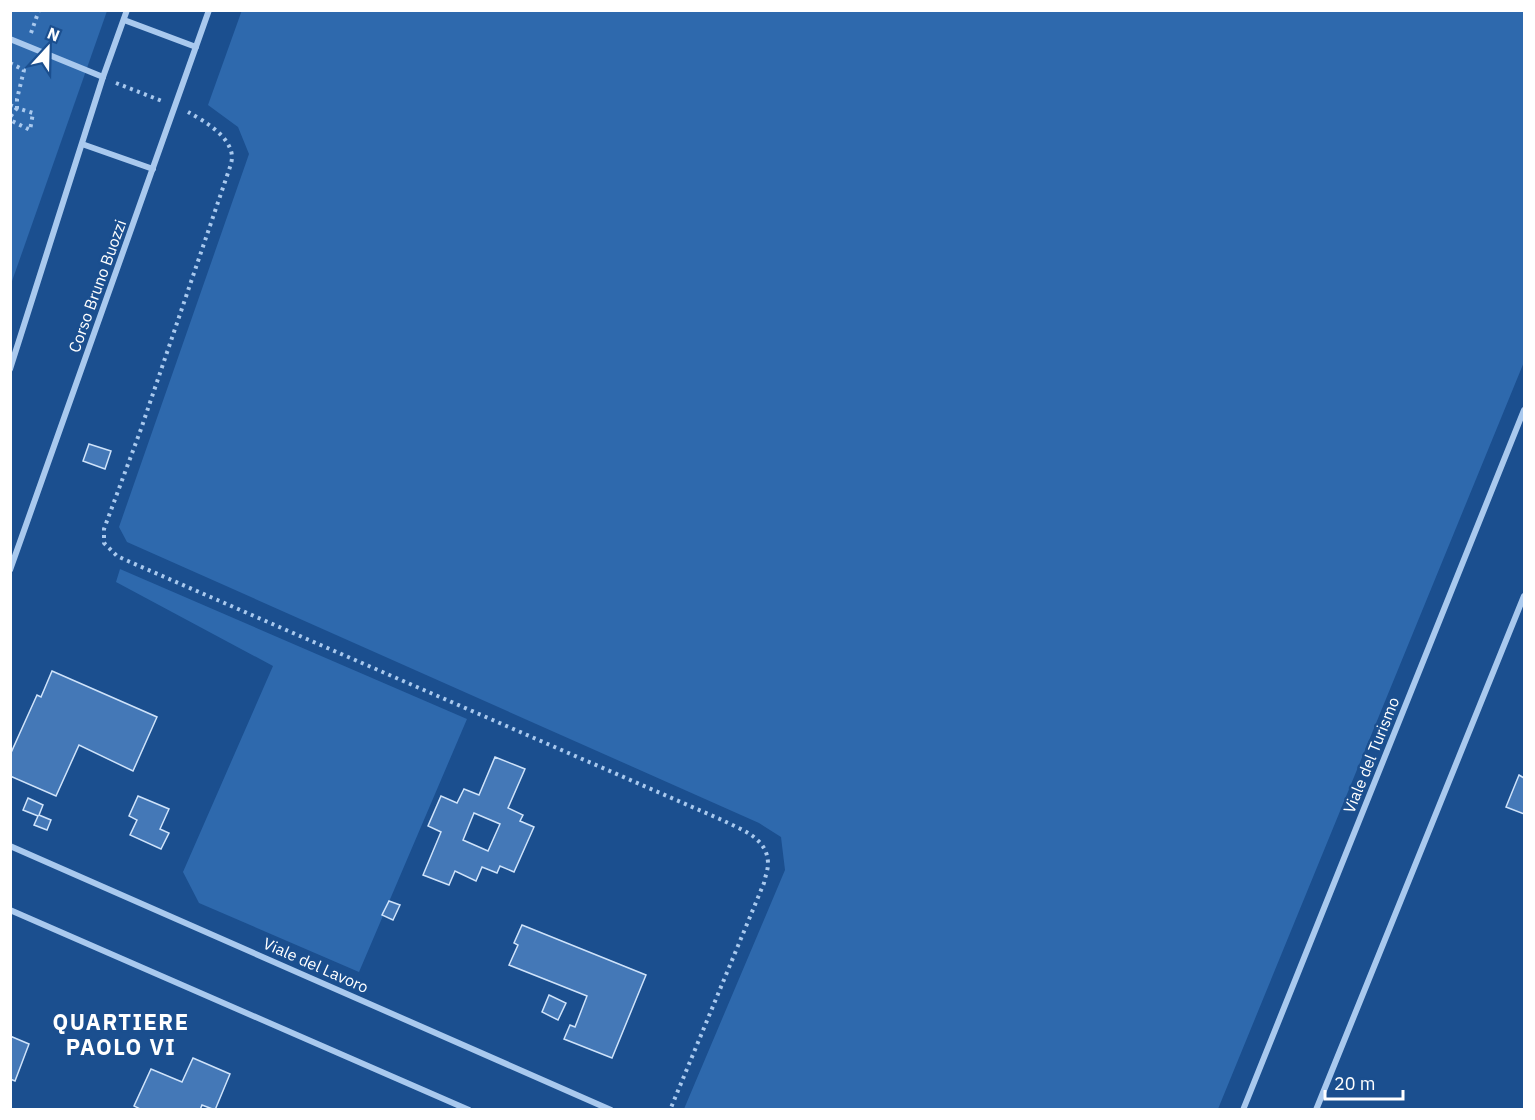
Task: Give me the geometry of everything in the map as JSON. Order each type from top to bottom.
[{"type":"street","points":[[10,369],[103,77],[127,10]]},
{"type":"street","name":"Corso Bruno Buozzi","points":[[10,570],[209,10]]},
{"type":"street","points":[[124,20],[196,47]]},
{"type":"street","points":[[10,39],[103,77]]},
{"type":"street","points":[[82,144],[153,169]]},
{"type":"street","name":"Viale del Turismo","points":[[1243,1110],[1524,410]]},
{"type":"street","points":[[1316,1110],[1524,596]]},
{"type":"street","name":"Viale del Lavoro","points":[[10,846],[611,1110]]},
{"type":"street","points":[[10,910],[469,1110]]},
{"type":"path","points":[[27,45],[39,10]]},
{"type":"path","points":[[10,63],[24,70],[17,108],[10,119],[30,130],[33,113],[17,108],[10,105]]},
{"type":"path","points":[[103,77],[175,106],[206,123],[223,137],[232,155],[231,167],[141,429],[104,529],[104,543],[117,556],[128,561],[711,816],[760,841],[767,855],[768,866],[764,883],[670,1110]]},
{"type":"path","points":[[10,168],[10,173]]},
{"type":"shaded area","points":[[242,10],[1524,11],[1524,362],[1218,1109],[684,1109],[785,870],[781,837],[759,823],[127,542],[119,527],[249,154],[238,127],[208,105]]},
{"type":"shaded area","points":[[11,11],[107,11],[11,284]]},
{"type":"shaded area","points":[[120,569],[467,719],[359,972],[199,903],[183,872],[273,666],[116,582]]},
{"type":"building","points":[[89,444],[111,451],[105,469],[83,461]]},
{"type":"building","points":[[52,671],[157,717],[133,771],[79,745],[56,796],[10,776],[10,755],[37,695],[41,697]]},
{"type":"building","points":[[495,757],[525,769],[508,808],[523,815],[520,821],[534,827],[514,872],[500,866],[497,873],[482,867],[476,881],[455,871],[449,885],[423,875],[441,832],[428,826],[441,796],[457,803],[464,789],[479,795]],"holes":[[[474,813],[500,824],[488,851],[463,840]]]},
{"type":"building","points":[[1519,775],[1524,778],[1524,814],[1506,807]]},
{"type":"building","points":[[138,796],[169,809],[160,829],[169,833],[161,849],[130,835],[137,820],[129,816]]},
{"type":"building","points":[[28,798],[43,805],[39,815],[51,820],[47,830],[34,825],[38,816],[23,810]]},
{"type":"building","points":[[389,901],[400,905],[393,920],[382,915]]},
{"type":"building","points":[[522,925],[646,975],[612,1058],[564,1039],[570,1025],[575,1027],[587,996],[509,965],[518,945],[514,943]]},
{"type":"building","points":[[549,995],[566,1003],[558,1020],[542,1012]]},
{"type":"building","points":[[10,1036],[29,1044],[15,1081],[10,1079]]},
{"type":"building","points":[[193,1058],[230,1074],[215,1110],[202,1105],[200,1110],[142,1110],[134,1106],[151,1069],[182,1082]]},
{"type":"district","name":"QUARTIERE PAOLO VI","points":[[121,1034]]}]
